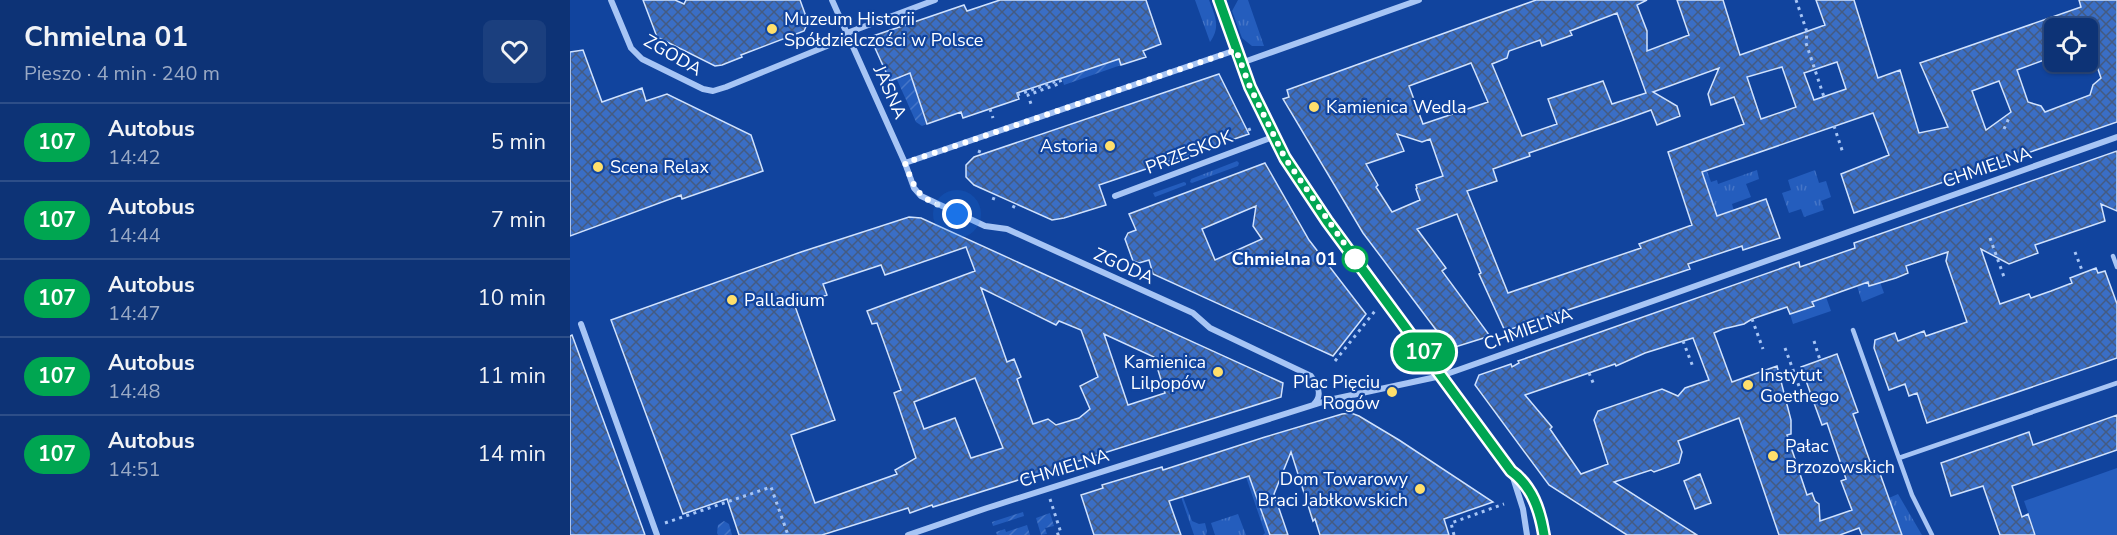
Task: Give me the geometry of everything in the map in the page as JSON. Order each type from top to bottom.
[{"type":"street","name":"ZGODA","points":[[611,0],[633,52],[642,59],[708,91],[726,87],[935,0]]},
{"type":"street","name":"JASNA","points":[[832,0],[905,163]]},
{"type":"street","points":[[1219,0],[1250,87],[1274,137],[1304,188],[1511,471],[1528,486],[1544,535]]},
{"type":"street","points":[[1241,63],[1419,0]]},
{"type":"street","points":[[905,163],[1236,50]]},
{"type":"street","name":"PRZESKOK","points":[[1115,196],[1274,137]]},
{"type":"street","name":"CHMIELNA","points":[[908,535],[1329,400],[1441,376],[2117,137]]},
{"type":"street","name":"ZGODA","points":[[905,163],[914,188],[926,199],[985,226],[1007,229],[1193,313],[1210,328],[1311,376],[1320,396],[1311,406]]},
{"type":"street","points":[[581,324],[657,535]]},
{"type":"street","points":[[1511,471],[1523,509],[1527,535]]},
{"type":"lane","points":[[2113,256],[2117,267]]},
{"type":"lane","points":[[1853,330],[1918,509],[1932,535]]},
{"type":"lane","points":[[1899,458],[2117,383]]},
{"type":"path","points":[[1796,0],[1807,32],[1806,43],[1824,97]]},
{"type":"path","points":[[1017,95],[1060,80],[1061,83],[1028,95],[1031,104]]},
{"type":"path","points":[[990,109],[993,118]]},
{"type":"path","points":[[2004,129],[2009,118]]},
{"type":"path","points":[[1834,126],[1843,153]]},
{"type":"path","points":[[1248,130],[1253,128]]},
{"type":"path","points":[[978,151],[985,154]]},
{"type":"path","points":[[993,200],[995,195]]},
{"type":"path","points":[[1012,208],[1015,204]]},
{"type":"path","points":[[1990,238],[2004,277]]},
{"type":"path","points":[[2075,252],[2083,273]]},
{"type":"path","points":[[1335,361],[1375,311]]},
{"type":"path","points":[[1752,320],[1763,349]]},
{"type":"path","points":[[1683,341],[1693,367]]},
{"type":"path","points":[[1814,341],[1820,360]]},
{"type":"path","points":[[1785,348],[1803,397],[1802,403]]},
{"type":"path","points":[[1589,373],[1594,385]]},
{"type":"path","points":[[655,527],[771,487],[788,535]]},
{"type":"path","points":[[1047,489],[1061,533],[1055,535]]},
{"type":"path","points":[[1454,535],[1450,523],[1504,504]]},
{"type":"green space","points":[[1195,0],[1209,0],[1213,11],[1216,26],[1210,42]]},
{"type":"green space","points":[[1238,0],[1248,0],[1264,46],[1252,46],[1242,38],[1232,11]]},
{"type":"green space","points":[[1119,59],[1121,65],[1064,85],[1062,78]]},
{"type":"green space","points":[[898,72],[901,78],[911,74],[926,124],[922,126],[916,122],[894,73]]},
{"type":"green space","points":[[1237,161],[1238,166],[1190,182],[1191,179]]},
{"type":"green space","points":[[1757,170],[1759,179],[1746,184],[1751,197],[1732,204],[1734,211],[1715,217],[1702,173],[1707,171],[1711,182],[1717,180],[1718,184]]},
{"type":"green space","points":[[1815,170],[1819,183],[1826,181],[1831,197],[1821,201],[1824,210],[1804,217],[1801,209],[1789,213],[1782,193],[1791,190],[1788,180]]},
{"type":"green space","points":[[1184,182],[1186,185],[1155,197],[1153,193]]},
{"type":"green space","points":[[1868,282],[1870,286],[1880,282],[1884,293],[1862,302],[1857,286]]},
{"type":"green space","points":[[1826,297],[1831,311],[1793,324],[1790,314],[1814,306],[1812,302]]},
{"type":"green space","points":[[2117,468],[2117,535],[2036,535],[2024,501]]},
{"type":"green space","points":[[1249,476],[1270,535],[1263,535],[1265,533],[1246,477]]},
{"type":"green space","points":[[1898,494],[1922,535],[1902,535],[1889,498]]},
{"type":"green space","points":[[1181,497],[1183,497],[1192,521],[1199,524],[1205,523],[1206,535],[1194,535]]},
{"type":"green space","points":[[1023,512],[1024,516],[993,526],[992,522]]},
{"type":"green space","points":[[1050,513],[1054,526],[1045,528],[1047,534],[1041,535],[1036,518]]},
{"type":"green space","points":[[1238,514],[1246,535],[1215,535],[1211,523]]},
{"type":"green space","points":[[724,521],[729,524],[732,535],[718,535],[718,525]]},
{"type":"green space","points":[[1027,525],[1030,535],[997,535],[996,532],[1005,529],[1006,532]]},
{"type":"building","points":[[643,0],[675,0],[684,4],[686,0],[800,0],[808,22],[804,31],[715,66],[657,37]]},
{"type":"building","points":[[1000,0],[1146,0],[1161,44],[1143,51],[1146,57],[1121,65],[1119,59],[1017,93],[1019,99],[963,118],[961,112],[927,124],[910,73],[890,81],[870,37],[964,5],[967,11]]},
{"type":"building","points":[[1536,0],[1647,0],[1637,5],[1647,31],[1647,51],[1689,35],[1677,0],[1723,0],[1740,55],[1825,25],[1816,0],[1854,0],[1878,78],[1900,70],[1919,133],[1948,127],[1920,63],[2044,20],[2044,60],[2017,70],[2028,102],[2041,106],[2045,112],[2090,95],[2093,85],[2101,78],[2098,69],[2098,18],[2049,18],[2081,7],[2079,0],[2117,0],[2117,122],[1854,213],[1841,174],[1889,155],[1873,113],[1702,172],[1717,216],[1766,199],[1780,238],[1743,250],[1742,246],[1688,264],[1690,269],[1505,331],[1479,274],[1481,273],[1457,214],[1417,229],[1446,268],[1442,271],[1490,336],[1452,348],[1363,233],[1283,99],[1289,97],[1287,90]],"holes":[[[1617,13],[1646,93],[1612,104],[1603,81],[1548,99],[1557,124],[1522,136],[1492,64],[1507,58],[1509,51],[1540,40],[1542,46],[1572,35],[1570,31]],[[1837,62],[1846,89],[1814,100],[1804,73]],[[1471,63],[1488,102],[1423,124],[1409,86]],[[1782,67],[1796,107],[1761,119],[1747,77]],[[1719,68],[1708,94],[1711,105],[1734,97],[1744,124],[1668,152],[1692,225],[1639,244],[1641,248],[1508,293],[1467,191],[1497,181],[1493,169],[1530,156],[1529,153],[1651,110],[1657,125],[1680,116],[1677,106],[1653,92]],[[1999,81],[2011,112],[1986,130],[1972,91]],[[1397,134],[1422,142],[1430,139],[1443,176],[1416,185],[1420,200],[1392,212],[1376,187],[1378,185],[1366,164],[1404,151]]]},
{"type":"building","points":[[583,50],[602,102],[642,88],[646,101],[667,94],[751,135],[763,171],[682,199],[681,195],[570,236],[570,52]]},
{"type":"building","name":"Astoria","points":[[1219,74],[1249,134],[1099,185],[1106,205],[1052,220],[974,185],[966,177],[966,165],[974,157]]},
{"type":"building","points":[[2117,151],[2117,211],[2101,204],[2105,221],[2035,245],[2038,253],[2009,264],[1981,249],[2000,304],[2029,294],[2031,298],[2051,291],[2072,283],[2070,278],[2096,268],[2098,273],[2105,271],[2117,304],[2117,358],[1927,423],[1917,393],[1909,396],[1905,384],[1889,390],[1874,348],[1875,340],[1895,333],[1898,341],[1924,331],[1926,336],[1967,322],[1946,261],[1948,252],[1906,266],[1908,273],[1896,278],[1869,286],[1868,282],[1812,302],[1814,306],[1790,314],[1787,307],[1714,333],[1732,382],[1777,366],[1791,420],[1791,434],[1787,435],[1807,495],[1812,493],[1819,504],[1820,521],[1852,510],[1841,481],[1846,479],[1827,423],[1822,425],[1801,367],[1837,354],[1858,412],[1853,414],[1873,470],[1878,468],[1902,535],[1862,535],[1859,528],[1840,535],[1779,535],[1739,418],[1678,441],[1682,452],[1679,463],[1614,482],[1697,535],[1627,535],[1549,485],[1475,385],[1479,375],[1511,364],[1512,367],[1519,363],[1518,361],[1799,262],[1800,267],[1855,248],[1854,243]],"holes":[[[1693,338],[1709,380],[1685,388],[1678,396],[1662,389],[1598,411],[1594,420],[1608,464],[1581,474],[1550,429],[1552,427],[1525,395]]]},
{"type":"building","points":[[1265,163],[1309,240],[1366,314],[1333,356],[1153,274],[1149,260],[1139,263],[1133,261],[1125,239],[1128,233],[1136,230],[1129,214]],"holes":[[[1256,206],[1253,226],[1262,239],[1215,260],[1202,229]]]},
{"type":"building","points":[[909,217],[921,218],[1283,383],[1281,397],[910,513],[908,508],[822,535],[739,535],[727,499],[683,514],[611,320],[801,252]],"holes":[[[966,247],[975,271],[867,311],[872,324],[877,323],[901,390],[894,393],[916,458],[895,470],[897,474],[815,503],[791,435],[835,420],[795,306],[827,295],[823,284],[881,265],[885,275]],[[981,288],[1056,325],[1059,321],[1081,330],[1098,377],[1080,386],[1090,409],[1079,418],[1056,425],[1048,419],[1033,424],[1017,379],[1021,377],[1014,359],[1007,362]],[[1104,334],[1154,357],[1165,393],[1128,405]],[[975,378],[1003,448],[971,458],[955,418],[924,429],[914,402]]]},
{"type":"building","points":[[572,335],[645,535],[570,535],[570,336]]},
{"type":"building","points":[[1351,413],[1399,440],[1493,502],[1444,519],[1449,535],[1320,535],[1315,519],[1313,521],[1291,452],[1274,494],[1288,535],[1270,535],[1249,476],[1169,501],[1181,535],[1094,535],[1081,495],[1103,488],[1102,485],[1162,467],[1163,470],[1265,437]]},
{"type":"building","points":[[2117,415],[2117,450],[2012,486],[2022,517],[2028,514],[2035,535],[2000,535],[1983,486],[1951,496],[1941,463],[2029,432],[2033,445]]},
{"type":"building","points":[[1700,474],[1711,503],[1695,509],[1684,481]]},
{"type":"bus line","name":"107","points":[[1219,0],[1250,87],[1285,158],[1327,221],[1511,471],[1528,486],[1537,507],[1544,535]]},
{"type":"place","name":"Muzeum Historii Spółdzielczości w Polsce","points":[[772,29]]},
{"type":"place","name":"Kamienica Wedla","points":[[1314,107]]},
{"type":"place","name":"Astoria","points":[[1110,146]]},
{"type":"place","name":"Scena Relax","points":[[598,167]]},
{"type":"place","name":"Chmielna 01","points":[[1355,259]]},
{"type":"place","name":"Palladium","points":[[732,300]]},
{"type":"place","name":"Kamienica Lilpopów","points":[[1218,372]]},
{"type":"place","name":"Instytut Goethego","points":[[1748,385]]},
{"type":"place","name":"Plac Pięciu Rogów","points":[[1392,392]]},
{"type":"place","name":"Pałac Brzozowskich","points":[[1773,456]]},
{"type":"place","name":"Dom Towarowy Braci Jabłkowskich","points":[[1420,489]]},
{"type":"route","points":[[957,214],[917,192],[905,163],[1236,50],[1250,87],[1285,158],[1355,259]]}]
